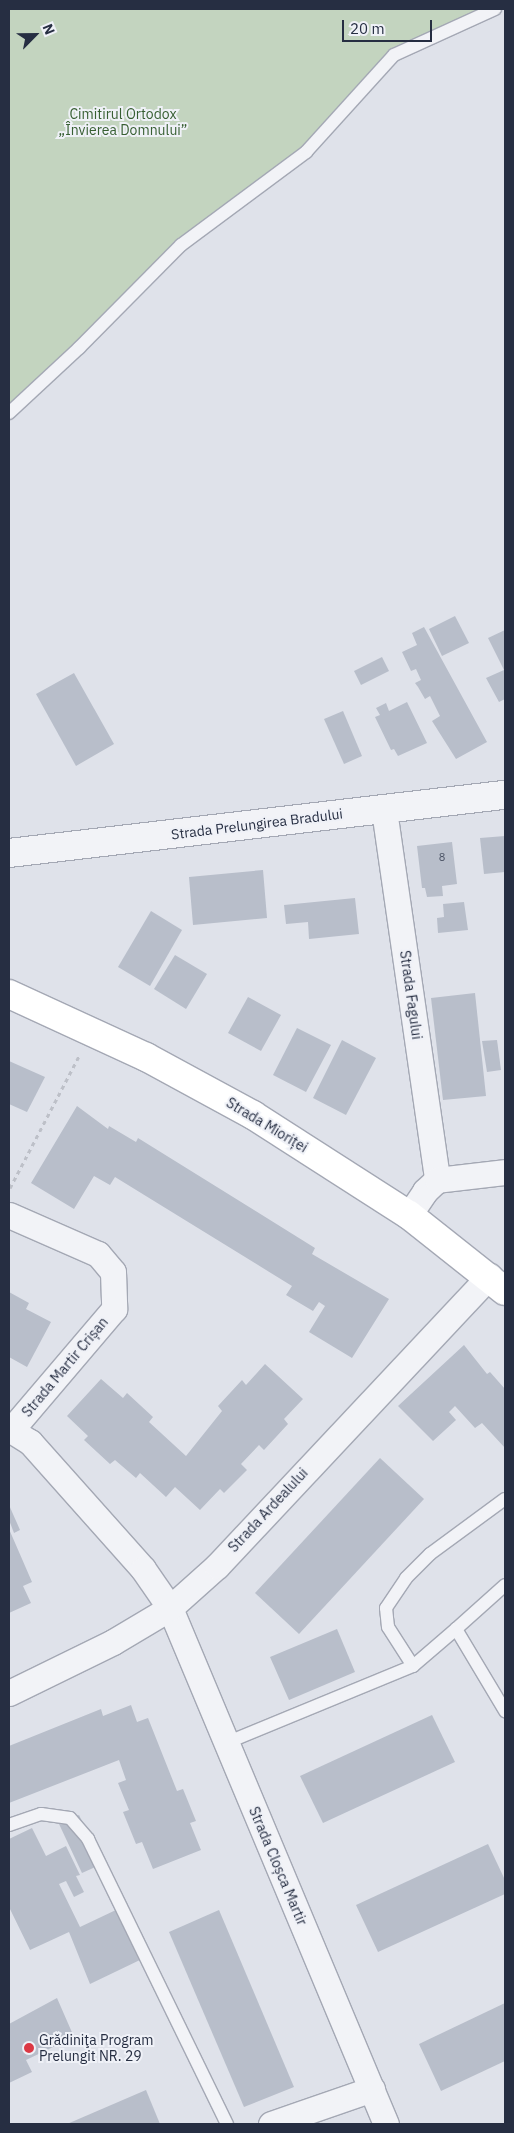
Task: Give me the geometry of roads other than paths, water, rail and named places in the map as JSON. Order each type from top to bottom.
[{"type":"main road","name":"Strada Mioriței","points":[[9,994],[92,1032],[254,1115],[410,1215],[497,1284]]},
{"type":"street","name":"Strada Prelungirea Bradului","points":[[9,853],[505,795]]},
{"type":"street","name":"Strada Fagului","points":[[384,810],[437,1180]]},
{"type":"street","points":[[410,1215],[425,1191],[437,1180],[505,1172]]},
{"type":"street","name":"Strada Martir Crișan","points":[[9,1216],[98,1254],[113,1272],[114,1308],[10,1429],[30,1442],[143,1569],[170,1608]]},
{"type":"street","name":"Strada Ardealului","points":[[9,1693],[113,1642],[170,1608],[216,1566],[497,1284]]},
{"type":"street","name":"Strada Cloșca Martir","points":[[170,1608],[386,2124]]},
{"type":"street","points":[[271,2124],[372,2089]]},
{"type":"lane","points":[[9,413],[79,348],[181,245],[306,152],[394,54],[495,9]]},
{"type":"lane","points":[[413,1666],[388,1627],[386,1608],[406,1578],[430,1554],[505,1499]]},
{"type":"lane","points":[[226,1744],[413,1666],[505,1584]]},
{"type":"lane","points":[[456,1628],[505,1711]]},
{"type":"lane","points":[[9,1825],[41,1814],[70,1818],[88,1839],[227,2124]]},
{"type":"place","name":"Grădiniţa Program Prelungit NR. 29","points":[[29,2048]]},
{"type":"park label","name":"Cimitirul Ortodox „Învierea Domnului”","points":[[123,122]]}]
